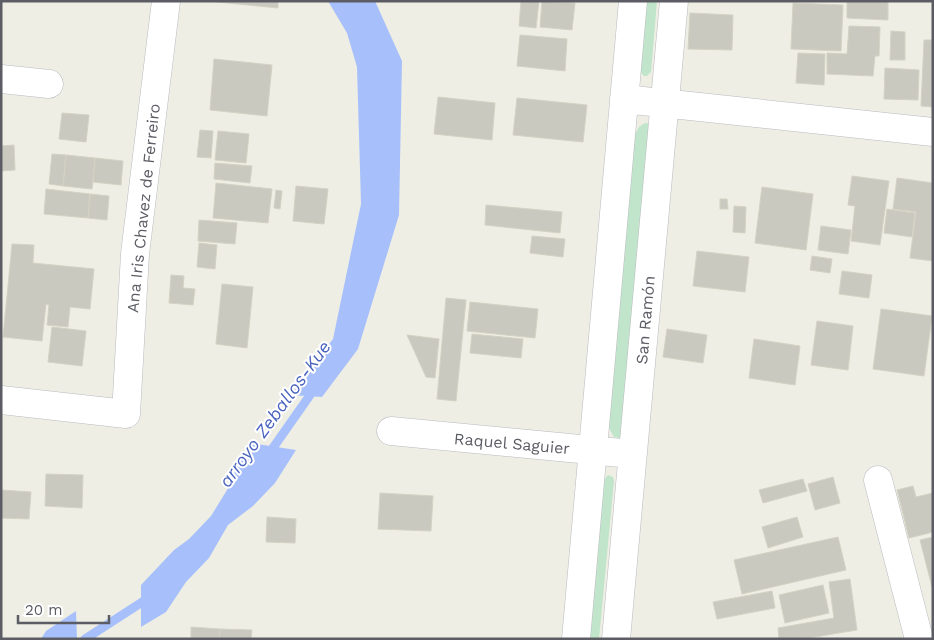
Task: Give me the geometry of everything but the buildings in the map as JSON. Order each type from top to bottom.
[{"type":"street","name":"Ana Iris Chavez de Ferreiro","points":[[1,400],[126,414],[135,254],[166,1]]},
{"type":"street","points":[[576,639],[633,1]]},
{"type":"street","name":"San Ramón","points":[[616,639],[674,1]]},
{"type":"street","points":[[1,79],[49,84]]},
{"type":"street","points":[[624,99],[933,132]]},
{"type":"street","name":"Raquel Saguier","points":[[391,431],[632,454]]},
{"type":"street","points":[[878,480],[918,639]]},
{"type":"green space","points":[[647,1],[657,1],[651,72],[644,76],[640,72]]},
{"type":"green space","points":[[645,123],[651,124],[624,435],[620,438],[614,437],[609,428],[635,134],[639,127]]},
{"type":"green space","points":[[608,475],[613,477],[614,481],[599,639],[590,639],[604,480]]},
{"type":"water","points":[[328,1],[375,1],[402,61],[399,215],[358,349],[322,397],[291,395],[333,339],[361,204],[357,67],[347,33]]},
{"type":"water","points":[[251,443],[296,450],[275,483],[253,506],[228,525],[209,558],[186,582],[166,612],[141,627],[141,585],[174,550],[189,539],[211,516],[227,490],[237,467]]},
{"type":"water","points":[[76,611],[77,639],[41,639],[46,631]]},
{"type":"waterway","name":"arroyo Zeballos-Kue","points":[[268,455],[315,388]]},
{"type":"waterway","name":"arroyo Zeballos-Kue","points":[[85,639],[150,597]]}]
